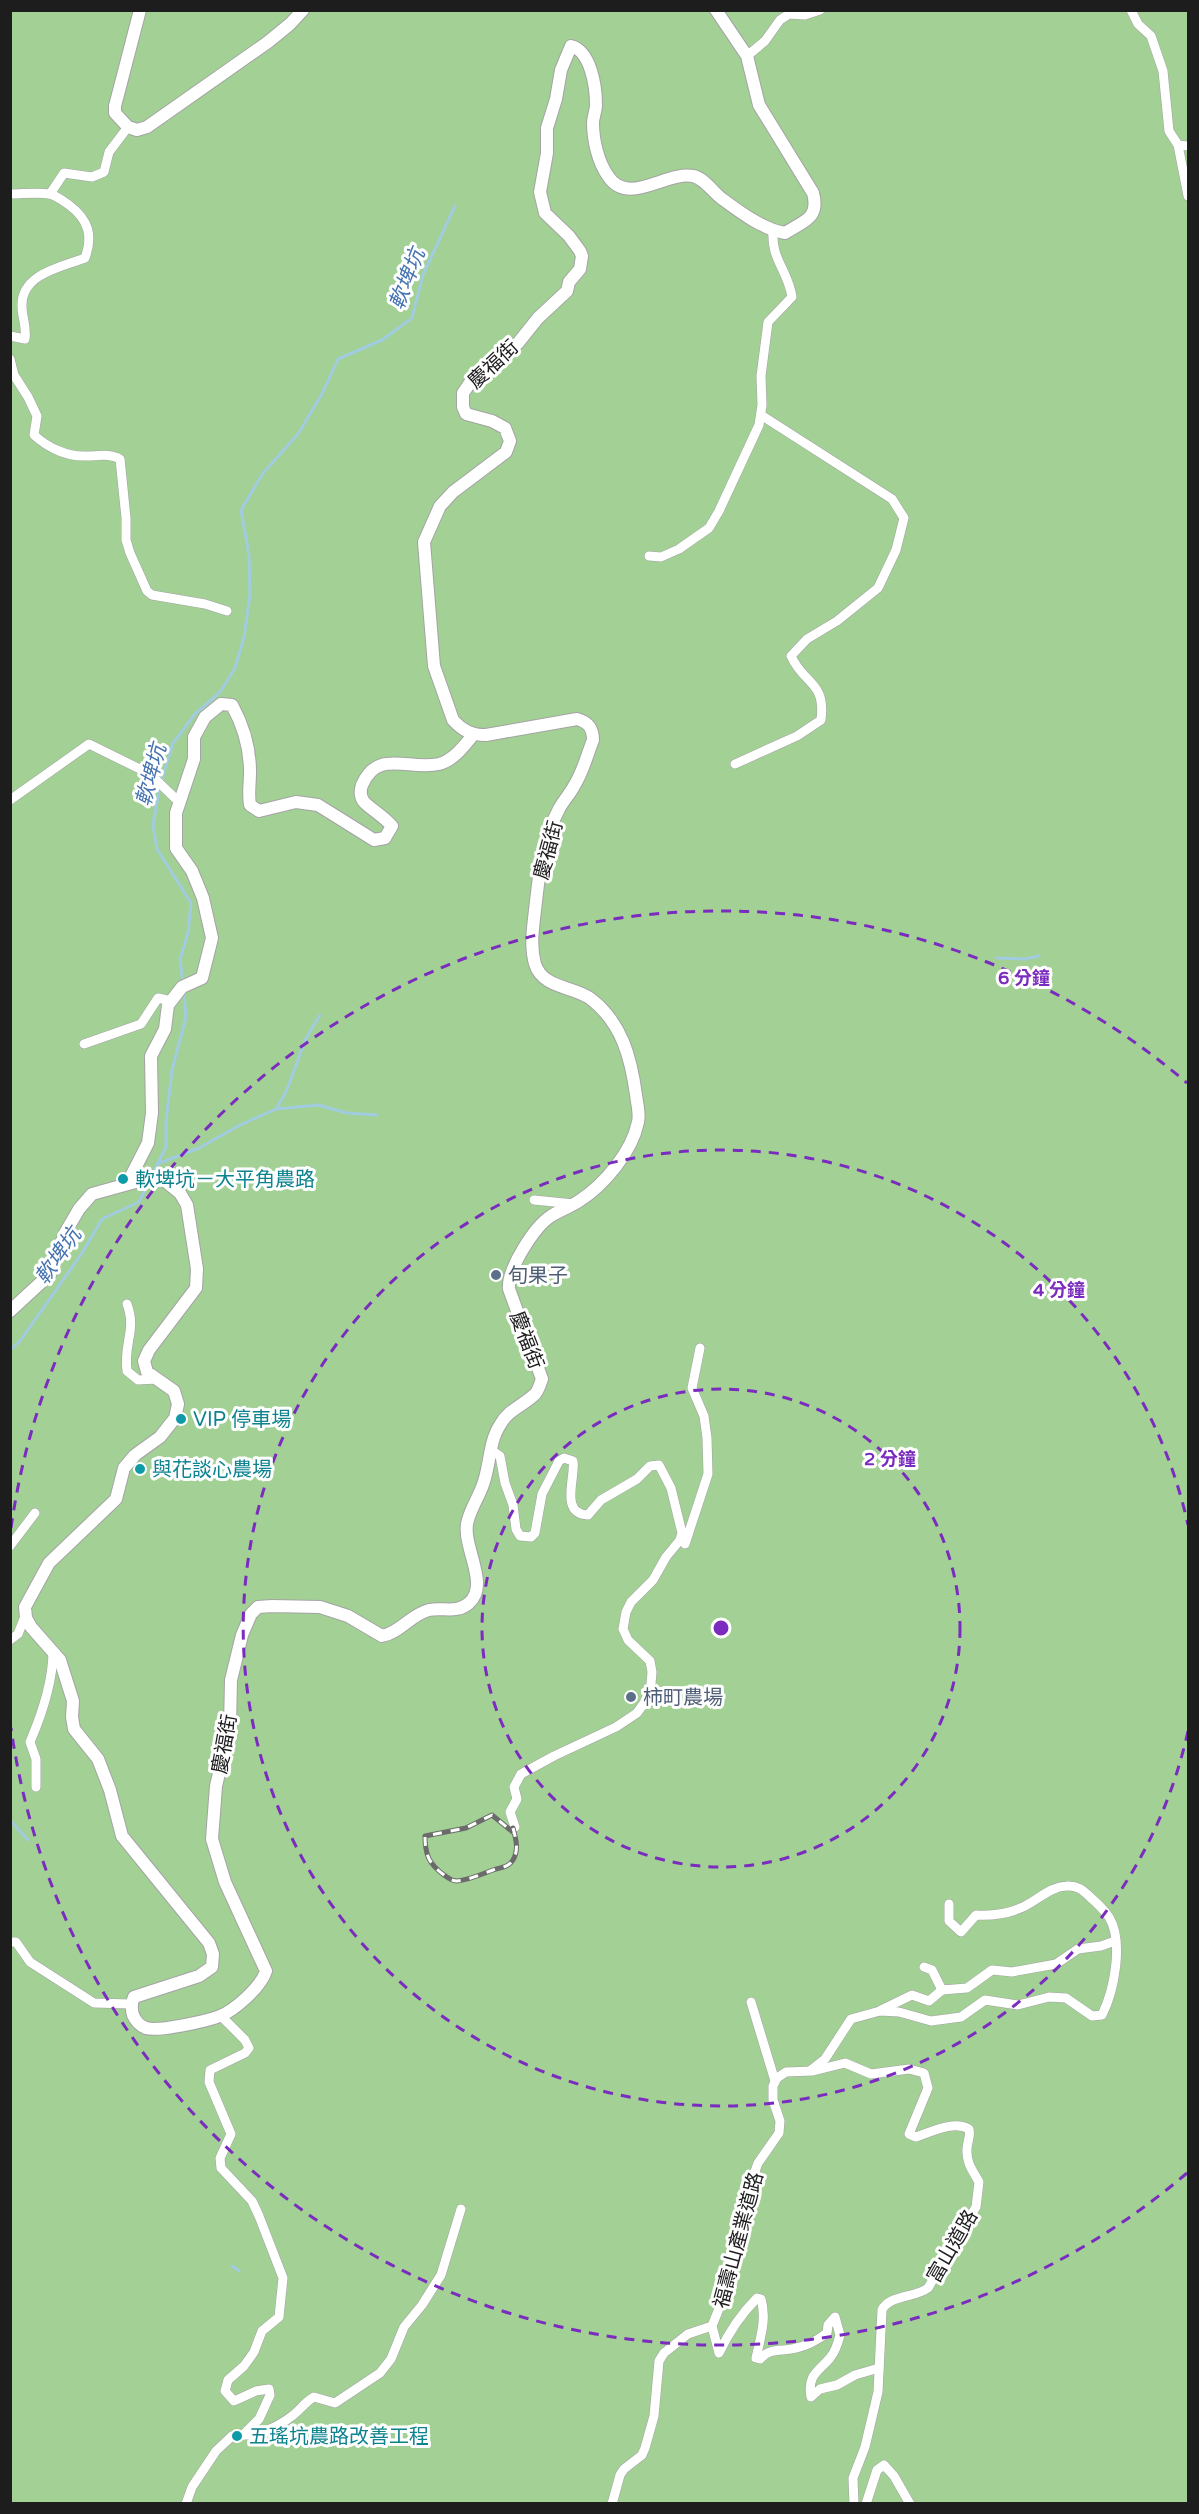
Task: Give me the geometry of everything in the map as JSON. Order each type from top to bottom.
[{"type":"street","points":[[140,10],[115,105],[115,113],[128,127],[138,130],[147,127],[268,42],[303,10]]},
{"type":"street","points":[[649,556],[661,557],[679,549],[709,528],[744,460],[761,415],[761,376],[768,322],[792,297],[790,283],[772,246],[773,231],[785,234],[807,221],[816,204],[813,193],[759,105],[747,56],[716,10]]},
{"type":"street","points":[[747,56],[765,41],[780,20],[789,14],[805,15],[820,10]]},
{"type":"street","points":[[1131,10],[1138,24],[1151,36],[1163,71],[1169,131],[1183,146],[1188,196]]},
{"type":"street","name":"慶福街","points":[[131,2004],[134,2018],[147,2029],[160,2029],[221,2016],[262,1982],[266,1971],[225,1881],[212,1839],[216,1786],[230,1727],[231,1680],[242,1635],[251,1614],[258,1607],[272,1605],[320,1607],[348,1616],[382,1636],[394,1633],[411,1617],[430,1610],[456,1610],[470,1603],[476,1592],[476,1571],[466,1539],[467,1522],[485,1479],[499,1426],[510,1411],[536,1394],[542,1379],[508,1288],[513,1267],[539,1228],[550,1216],[574,1204],[594,1189],[620,1159],[632,1139],[639,1120],[631,1060],[621,1035],[590,998],[544,978],[536,966],[532,942],[540,864],[559,809],[575,785],[593,740],[593,733],[587,722],[567,719],[486,735],[473,735],[460,728],[453,720],[434,666],[424,542],[440,506],[453,492],[500,459],[506,452],[510,441],[505,428],[492,421],[466,414],[463,407],[463,393],[472,380],[518,343],[538,318],[567,291],[570,282],[580,268],[582,256],[580,251],[570,236],[545,213],[540,192],[547,153],[547,128],[556,99],[561,70],[571,46],[577,48],[588,59],[596,102],[592,122],[597,151],[607,175],[616,185],[625,189],[686,175],[697,176],[722,199],[773,231]]},
{"type":"street","points":[[50,194],[64,173],[92,177],[104,172],[109,152],[128,127]]},
{"type":"street","points":[[10,194],[50,194],[76,210],[87,224],[90,243],[85,258],[41,274],[25,289],[22,306],[27,329],[25,339],[10,336]]},
{"type":"street","points":[[10,359],[14,375],[37,416],[34,435],[67,455],[108,456],[120,459],[125,497],[126,540],[147,591],[152,595],[205,604],[227,611]]},
{"type":"street","points":[[735,765],[797,736],[821,720],[823,705],[817,686],[797,670],[791,656],[807,639],[837,621],[878,588],[896,550],[904,518],[892,499],[761,415]]},
{"type":"street","points":[[127,1184],[148,1143],[152,1113],[151,1056],[165,1029],[170,1003],[182,987],[202,978],[212,938],[203,898],[192,871],[176,848],[176,813],[194,759],[194,737],[205,717],[221,704],[232,705],[242,723],[250,772],[248,794],[250,805],[259,811],[296,802],[318,805],[374,840],[385,838],[392,826],[381,814],[363,801],[360,790],[366,776],[376,766],[394,763],[426,766],[441,764],[461,750],[473,735]]},
{"type":"street","points":[[10,800],[89,744],[150,774],[179,802]]},
{"type":"street","points":[[84,1044],[141,1024],[158,998],[170,1003]]},
{"type":"street","points":[[10,1311],[50,1274],[65,1233],[79,1209],[92,1194],[153,1178],[164,1180],[180,1193],[187,1204],[197,1269],[196,1288],[149,1350],[144,1361],[147,1372],[174,1391],[178,1404],[175,1418],[160,1437],[135,1455],[124,1468],[116,1499],[49,1563],[25,1607],[31,1627],[60,1660],[67,1676],[73,1701],[74,1729],[98,1759],[110,1790],[122,1836],[209,1943],[213,1954],[212,1967],[199,1976],[141,1993],[134,1997],[131,2004],[94,2003],[30,1962],[16,1942],[10,1942]]},
{"type":"street","points":[[534,1200],[574,1204]]},
{"type":"street","points":[[127,1304],[133,1319],[125,1354],[127,1371],[138,1380],[157,1379]]},
{"type":"street","points":[[675,1548],[684,1546],[708,1474],[704,1416],[692,1388],[700,1348]]},
{"type":"street","points":[[491,1450],[500,1456],[505,1483],[513,1505],[516,1529],[520,1536],[526,1538],[535,1533],[542,1494],[559,1461],[564,1458],[573,1461],[574,1473],[569,1493],[576,1511],[582,1515],[588,1515],[601,1500],[637,1479],[650,1466],[659,1465],[671,1488],[682,1533],[675,1548],[666,1557],[653,1580],[631,1602],[626,1612],[624,1629],[628,1640],[650,1661],[652,1672],[650,1695],[637,1713],[616,1727],[521,1774],[514,1787],[517,1800],[510,1812],[515,1827]]},
{"type":"street","points":[[10,1546],[35,1513]]},
{"type":"street","points":[[10,1640],[18,1634],[26,1614]]},
{"type":"street","points":[[36,1787],[36,1760],[30,1742],[40,1720],[53,1670],[53,1651]]},
{"type":"street","points":[[880,2011],[899,2012],[930,2021],[961,2018],[985,2000],[1018,2005],[1049,1997],[1066,1998],[1092,2016],[1102,2015],[1108,2002],[1117,1965],[1115,1941],[1110,1919],[1087,1894],[1072,1886],[1054,1888],[1023,1907],[998,1916],[976,1915],[961,1932],[950,1921],[949,1904]]},
{"type":"street","points":[[775,2081],[786,2072],[811,2070],[825,2059],[851,2019],[880,2011],[912,1995],[929,2001],[942,1990],[967,1989],[992,1970],[1012,1972],[1056,1964],[1078,1949],[1101,1946],[1115,1941]]},
{"type":"street","points":[[924,1967],[932,1970],[942,1990]]},
{"type":"street","name":"福壽山產業道路","points":[[612,2504],[620,2475],[642,2455],[645,2448],[654,2416],[658,2361],[664,2353],[688,2334],[712,2326],[726,2291],[753,2177],[778,2133],[780,2121],[773,2100],[775,2081],[751,2002]]},
{"type":"street","points":[[221,2016],[245,2040],[249,2048],[246,2053],[210,2070],[209,2082],[231,2134],[220,2158],[221,2168],[252,2201],[283,2278],[279,2317],[262,2331],[254,2352],[244,2366],[228,2380],[225,2391],[234,2401],[256,2391],[269,2389],[270,2395],[259,2419],[243,2435]]},
{"type":"street","name":"富山道路","points":[[811,2070],[845,2063],[871,2074],[909,2069],[924,2073],[928,2088],[909,2133],[916,2137],[947,2127],[963,2126],[969,2129],[967,2149],[969,2166],[980,2182],[976,2207],[928,2288],[921,2294],[885,2304],[882,2310],[878,2392],[866,2447],[853,2478],[854,2504]]},
{"type":"street","points":[[186,2504],[192,2487],[216,2451],[232,2436],[255,2436],[292,2416],[306,2401],[314,2397],[335,2403],[381,2373],[391,2359],[404,2327],[422,2305],[441,2275],[462,2209]]},
{"type":"street","points":[[712,2326],[719,2353],[742,2314],[757,2298],[761,2299],[763,2328],[756,2358],[760,2359],[765,2353],[780,2349],[796,2349],[820,2339],[827,2333],[828,2325],[835,2317],[840,2335],[829,2359],[814,2374],[809,2388],[810,2397],[820,2388],[837,2385],[855,2375],[879,2368]]},
{"type":"street","points":[[866,2504],[877,2470],[884,2465],[894,2476],[910,2504]]},
{"type":"green space","points":[[11,11],[1188,11],[1188,2503],[11,2504]]},
{"type":"waterway","name":"軟埤坑","points":[[183,983],[180,959],[188,933],[191,903],[157,849],[153,825],[160,785],[173,743],[195,714],[220,692],[235,668],[244,637],[250,595],[249,555],[241,510],[263,473],[298,434],[323,392],[338,359],[382,340],[412,318],[423,275],[455,206]]},
{"type":"waterway","points":[[997,958],[1025,959],[1039,956]]},
{"type":"waterway","name":"軟埤坑","points":[[152,1175],[166,1147],[166,1121],[172,1070],[186,1017],[184,992]]},
{"type":"waterway","points":[[157,1164],[199,1148],[240,1125],[276,1109],[286,1092],[306,1038],[320,1015]]},
{"type":"waterway","points":[[276,1109],[318,1105],[347,1113],[377,1115]]},
{"type":"waterway","name":"軟埤坑","points":[[10,1350],[20,1341],[82,1253],[102,1219],[139,1202],[148,1184]]},
{"type":"waterway","points":[[10,1820],[28,1840]]},
{"type":"waterway","points":[[232,2266],[239,2271]]},
{"type":"railway","points":[[513,1828],[516,1840],[516,1848],[511,1863],[466,1879],[455,1881],[444,1875],[431,1863],[426,1849],[425,1836],[466,1828],[492,1815],[514,1833]]},
{"type":"place","name":"軟埤坑－大平角農路","points":[[123,1179]]},
{"type":"place","name":"旬果子","points":[[496,1275]]},
{"type":"place","name":"VIP 停車場","points":[[181,1419]]},
{"type":"place","name":"與花談心農場","points":[[140,1469]]},
{"type":"place","name":"柿町農場","points":[[631,1697]]},
{"type":"place","name":"五瑤坑農路改善工程","points":[[237,2436]]}]
